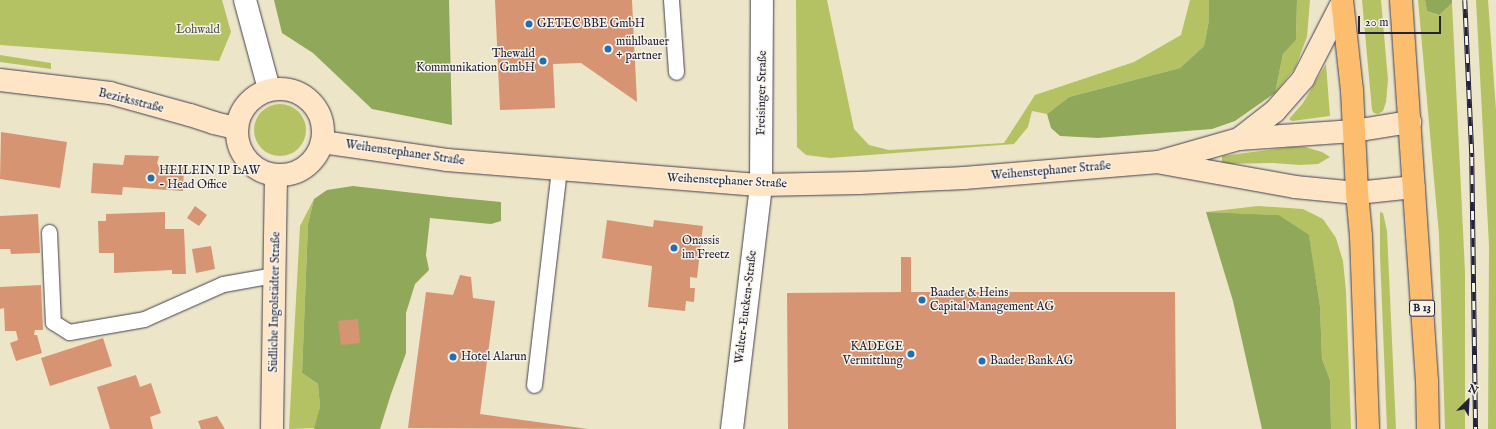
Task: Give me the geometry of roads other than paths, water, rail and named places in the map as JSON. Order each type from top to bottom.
[{"type":"main road","name":"B 13","points":[[1401,0],[1427,381],[1428,429]]},
{"type":"main road","points":[[1342,1],[1352,90],[1357,193],[1361,236],[1368,429]]},
{"type":"street","points":[[245,0],[270,90]]},
{"type":"street","name":"Freisinger Straße","points":[[760,185],[762,0]]},
{"type":"street","name":"Weihenstephaner Straße","points":[[1239,139],[1274,112],[1303,79],[1342,1]]},
{"type":"street","name":"Bezirksstraße","points":[[0,80],[110,94],[190,115],[214,124],[236,128]]},
{"type":"street","points":[[284,88],[299,92],[311,101],[319,113],[323,128],[322,142],[310,163],[300,170],[288,174],[276,175],[263,172],[251,165],[242,154],[237,142],[236,128],[239,115],[246,103],[257,94],[270,90],[284,88]]},
{"type":"street","name":"Weihenstephaner Straße","points":[[322,142],[448,160],[760,185],[859,184],[964,178],[1158,162],[1239,139],[1354,131],[1410,122]]},
{"type":"street","name":"Weihenstephaner Straße","points":[[1158,162],[1295,187],[1357,193],[1414,187]]},
{"type":"street","name":"Südliche Ingolstädter Straße","points":[[272,429],[274,413],[276,175]]},
{"type":"street","name":"Walter-Eucken-Straße","points":[[732,429],[760,185]]},
{"type":"lane","points":[[671,0],[676,72]]},
{"type":"lane","points":[[534,386],[559,169]]},
{"type":"lane","points":[[49,232],[53,322],[69,332],[144,319],[223,284],[274,275]]},
{"type":"railway","points":[[1465,0],[1472,157],[1476,429]]},
{"type":"place","name":"GETEC BBE GmbH","points":[[529,24]]},
{"type":"place","name":"mühlbauer + partner","points":[[608,49]]},
{"type":"place","name":"Thewald Kommunikation GmbH","points":[[543,61]]},
{"type":"place","name":"HEILEIN IP LAW - Head Office","points":[[151,178]]},
{"type":"place","name":"Onassis im Freetz","points":[[674,248]]},
{"type":"place","name":"Baader & Heins Capital Management AG","points":[[922,300]]},
{"type":"place","name":"KADEGE Vermittlung","points":[[911,354]]},
{"type":"place","name":"Hotel Alarun","points":[[453,357]]},
{"type":"place","name":"Baader Bank AG","points":[[982,361]]},
{"type":"park label","name":"Lohwald","points":[[198,30]]}]
